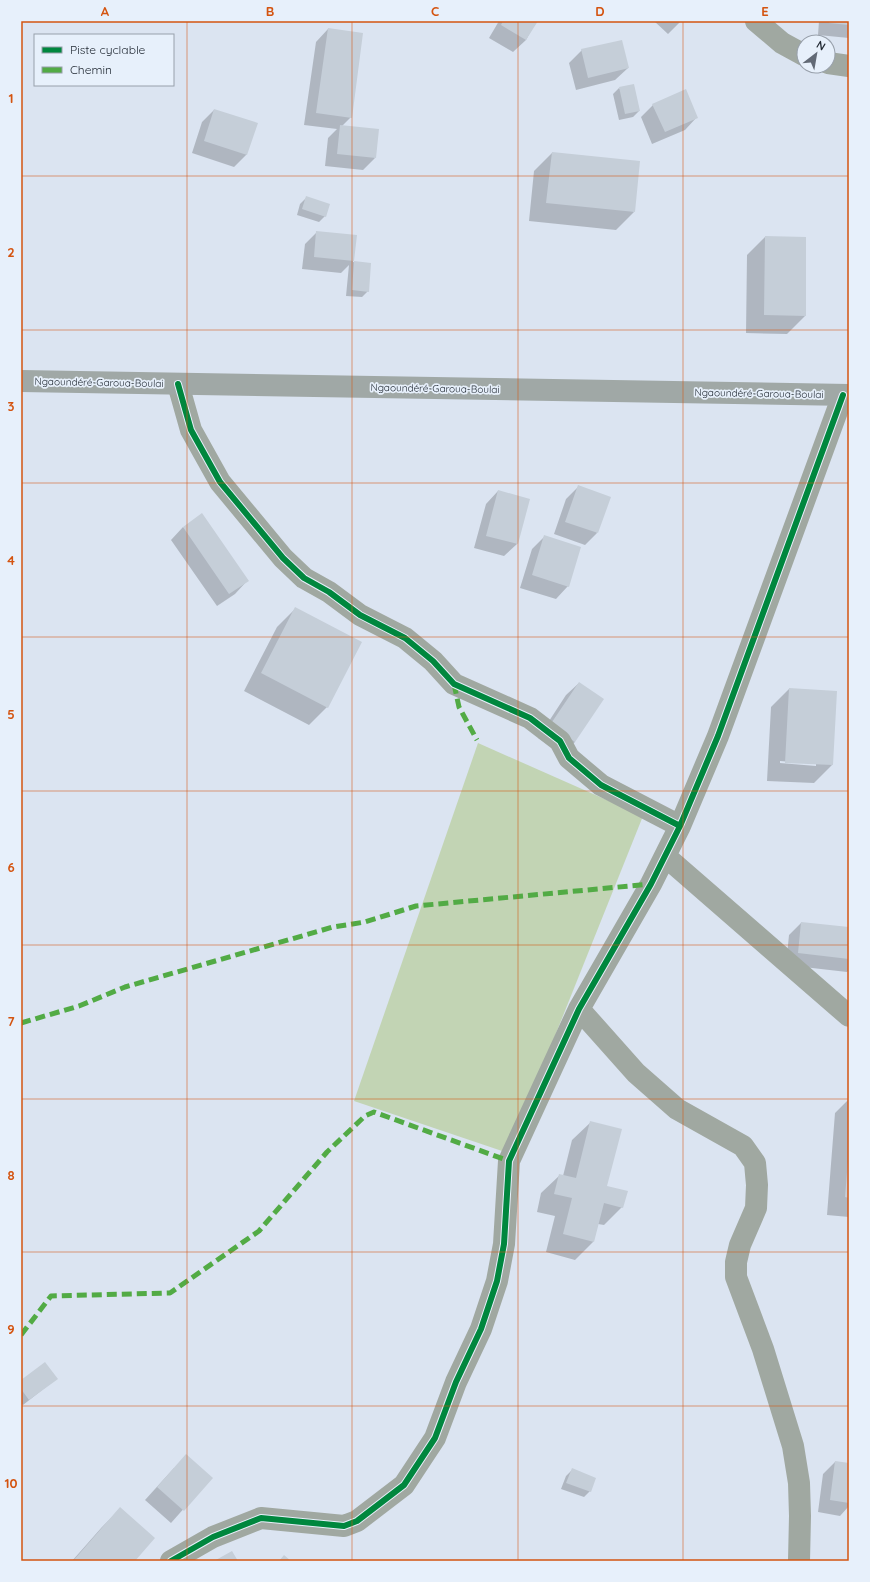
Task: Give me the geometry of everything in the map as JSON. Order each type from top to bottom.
[{"type":"highway","name":"Ngaoundéré-Garoua-Boulai","points":[[21,381],[846,395]]},
{"type":"street","points":[[756,21],[782,43],[796,51]]},
{"type":"street","points":[[836,64],[849,66]]},
{"type":"street","points":[[178,384],[191,430],[220,482],[283,558],[304,578],[328,592],[360,615],[405,638],[433,661],[454,684],[530,718],[560,741],[569,758],[601,785],[680,826]]},
{"type":"street","points":[[171,1561],[212,1537],[261,1518],[344,1526],[358,1521],[404,1485],[435,1438],[456,1382],[481,1329],[497,1281],[504,1244],[510,1161],[578,1009],[651,884],[680,826],[718,736],[846,395]]},
{"type":"street","points":[[665,856],[849,1016]]},
{"type":"street","points":[[578,1009],[642,1078],[677,1109],[743,1146],[755,1163],[757,1185],[756,1208],[740,1245],[736,1262],[736,1277],[763,1349],[793,1446],[799,1483],[799,1561]]},
{"type":"green space","points":[[478,743],[643,816],[508,1153],[354,1101]]},
{"type":"building","points":[[503,21],[538,21],[526,40],[501,25]]},
{"type":"building","points":[[830,21],[849,21],[849,25],[829,23]]},
{"type":"building","points":[[328,28],[363,33],[352,118],[316,113]]},
{"type":"building","points":[[622,40],[629,68],[588,78],[581,49]]},
{"type":"building","points":[[634,84],[640,111],[625,114],[619,87]]},
{"type":"building","points":[[686,89],[698,118],[665,132],[652,104]]},
{"type":"building","points":[[214,109],[258,123],[247,155],[204,141]]},
{"type":"building","points":[[340,125],[379,129],[376,158],[337,154]]},
{"type":"building","points":[[552,152],[640,161],[635,212],[546,203]]},
{"type":"building","points":[[306,196],[330,204],[326,217],[302,209]]},
{"type":"building","points":[[316,231],[357,235],[354,261],[314,257]]},
{"type":"building","points":[[765,236],[806,237],[806,316],[764,315]]},
{"type":"building","points":[[354,261],[371,263],[369,292],[352,290]]},
{"type":"building","points":[[578,485],[611,497],[598,533],[565,522]]},
{"type":"building","points":[[498,490],[530,499],[518,544],[486,536]]},
{"type":"building","points":[[202,513],[249,581],[229,594],[183,527]]},
{"type":"building","points":[[544,535],[581,547],[569,587],[532,575]]},
{"type":"building","points":[[295,607],[362,642],[328,708],[261,673]]},
{"type":"building","points":[[579,682],[604,699],[575,742],[550,725]]},
{"type":"building","points":[[789,688],[837,691],[833,765],[785,763]]},
{"type":"building","points":[[801,922],[849,927],[849,959],[798,953]]},
{"type":"building","points":[[590,1121],[622,1129],[607,1186],[628,1191],[623,1208],[604,1203],[594,1242],[563,1234],[572,1198],[554,1194],[559,1174],[576,1178]]},
{"type":"building","points":[[849,1160],[849,1198],[845,1197]]},
{"type":"building","points":[[45,1362],[58,1379],[29,1400],[21,1389],[21,1380]]},
{"type":"building","points":[[186,1454],[213,1478],[184,1511],[157,1487]]},
{"type":"building","points":[[835,1461],[849,1463],[849,1503],[830,1500]]},
{"type":"building","points":[[572,1468],[596,1478],[591,1492],[566,1483]]},
{"type":"building","points":[[120,1507],[155,1538],[135,1561],[73,1561]]},
{"type":"building","points":[[232,1551],[238,1561],[214,1561]]},
{"type":"building","points":[[284,1555],[291,1561],[279,1561]]},
{"type":"marked path","points":[[454,684],[459,707],[477,740]]},
{"type":"marked path","points":[[21,1023],[79,1006],[125,987],[333,927],[365,922],[416,906],[651,884]]},
{"type":"marked path","points":[[21,1335],[51,1296],[170,1293],[259,1231],[327,1152],[365,1116],[374,1112],[509,1161]]},
{"type":"cycle path","points":[[178,384],[191,430],[220,482],[283,558],[304,578],[329,592],[360,615],[405,638],[433,661],[454,684],[530,718],[560,741],[569,758],[601,785],[680,826]]},
{"type":"cycle path","points":[[171,1561],[213,1537],[261,1518],[344,1526],[357,1521],[404,1485],[435,1438],[456,1382],[481,1329],[497,1281],[504,1244],[509,1161],[579,1009],[651,884],[680,826],[718,736],[843,395]]}]
